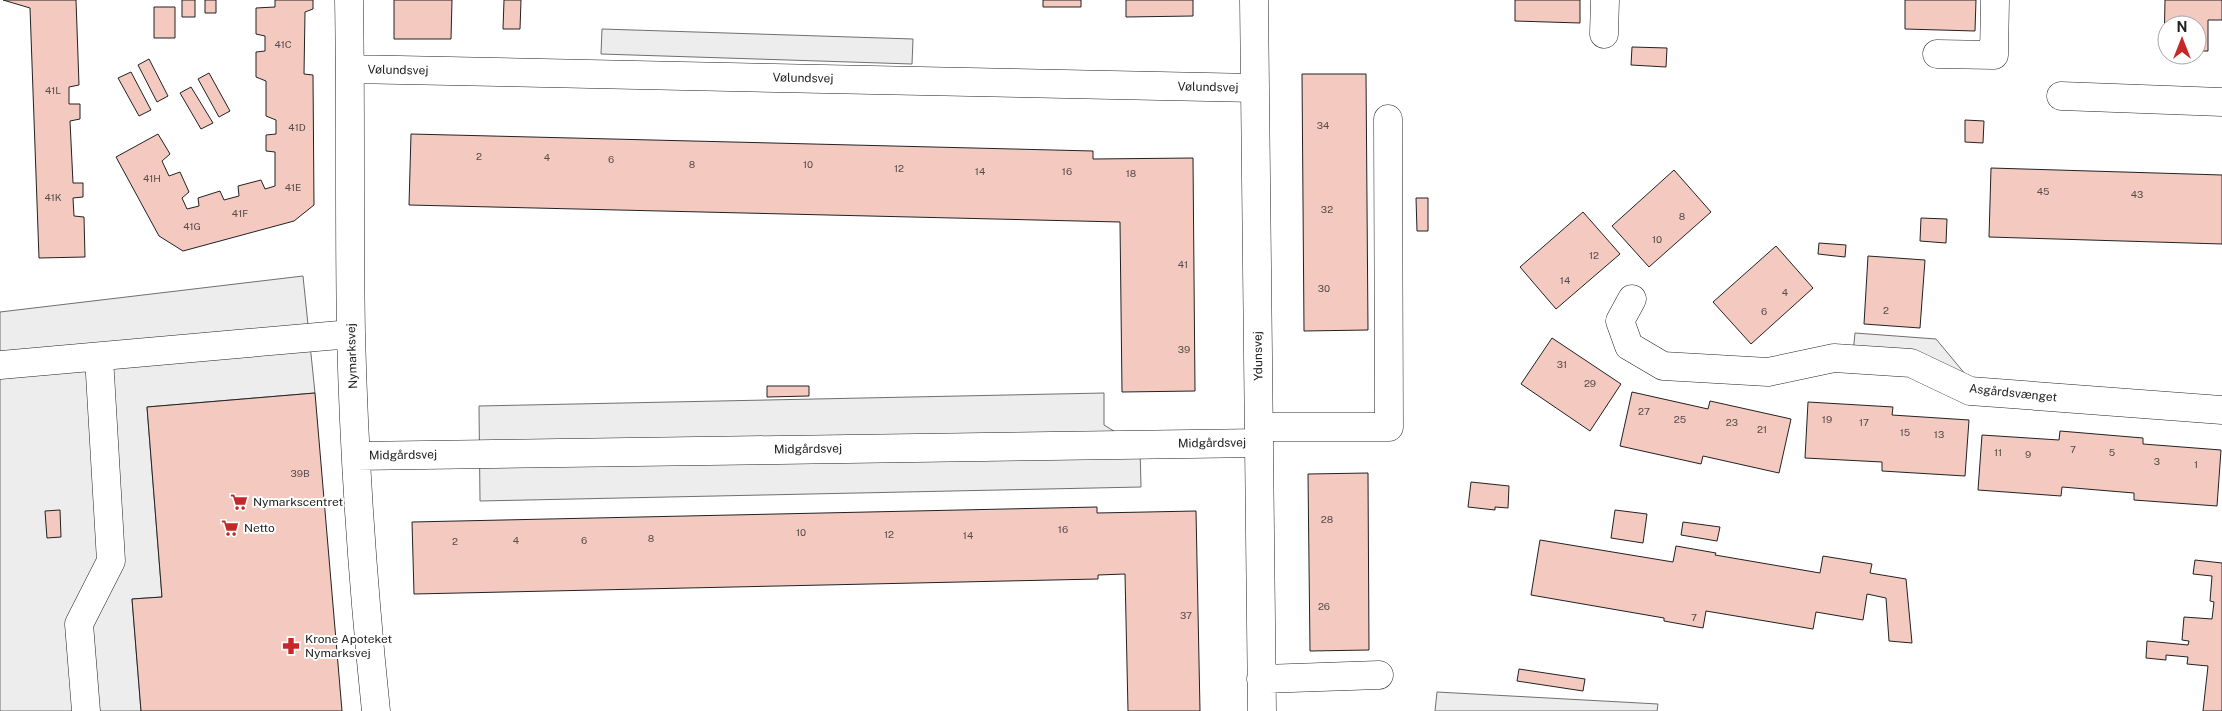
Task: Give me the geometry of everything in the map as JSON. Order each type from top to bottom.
[{"type":"street","name":"Nymarksvej","points":[[349,0],[351,334],[356,456],[367,626],[376,711]]},
{"type":"street","name":"Ydunsvej","points":[[1254,0],[1262,711]]},
{"type":"street","points":[[1604,34],[1605,0]]},
{"type":"street","points":[[1937,54],[1994,55],[1995,0]]},
{"type":"street","name":"Vølundsvej","points":[[350,69],[1255,88]]},
{"type":"street","points":[[2061,96],[2222,102]]},
{"type":"street","name":"Midgårdsvej","points":[[356,456],[1259,435],[1389,427],[1388,119]]},
{"type":"street","name":"Asgårdsvænget","points":[[1632,299],[1620,321],[1629,346],[1663,366],[1768,372],[1834,358],[1910,363],[1970,391],[2222,410]]},
{"type":"street","points":[[0,365],[351,334]]},
{"type":"street","points":[[86,711],[79,624],[111,561],[99,357]]},
{"type":"street","points":[[1261,679],[1379,675]]},
{"type":"shaded area","points":[[602,29],[913,39],[912,64],[601,54]]},
{"type":"shaded area","points":[[303,276],[315,393],[147,407],[162,597],[132,599],[141,711],[0,711],[0,312]]},
{"type":"shaded area","points":[[1855,333],[1936,339],[1966,375],[1853,353]]},
{"type":"shaded area","points":[[1104,393],[1104,425],[1140,447],[1141,487],[480,501],[479,406]]},
{"type":"shaded area","points":[[1437,692],[1658,704],[1657,711],[1435,711]]},
{"type":"building","points":[[3,0],[76,0],[79,85],[69,87],[69,104],[80,104],[80,119],[70,121],[73,183],[83,183],[83,197],[73,198],[74,216],[84,217],[85,257],[39,258],[30,8]]},
{"type":"building","points":[[182,0],[195,0],[195,17],[182,17]]},
{"type":"building","points":[[205,0],[216,0],[216,13],[205,13]]},
{"type":"building","points":[[275,0],[313,0],[313,9],[305,12],[304,74],[313,75],[314,205],[294,221],[183,251],[159,236],[116,157],[158,134],[170,154],[162,161],[169,176],[180,172],[189,192],[182,198],[187,209],[199,206],[198,198],[220,191],[224,200],[239,196],[238,186],[261,180],[265,189],[275,186],[275,152],[266,151],[266,135],[276,134],[276,120],[266,116],[266,81],[256,77],[256,52],[265,51],[265,36],[256,34],[256,8],[275,7]]},
{"type":"building","points":[[394,0],[452,0],[451,39],[394,39]]},
{"type":"building","points":[[504,0],[521,0],[520,29],[503,29]]},
{"type":"building","points":[[1043,0],[1081,0],[1081,7],[1043,7]]},
{"type":"building","points":[[1126,0],[1193,0],[1193,16],[1126,17]]},
{"type":"building","points":[[1515,0],[1580,0],[1580,23],[1515,21]]},
{"type":"building","points":[[1905,0],[1976,0],[1975,31],[1905,29]]},
{"type":"building","points":[[2165,0],[2222,0],[2222,20],[2208,20],[2208,51],[2207,15],[2165,15]]},
{"type":"building","points":[[154,7],[175,7],[175,38],[154,38]]},
{"type":"building","points":[[1632,47],[1667,48],[1666,67],[1631,65]]},
{"type":"building","points":[[149,59],[168,96],[157,102],[138,65]]},
{"type":"building","points":[[131,72],[151,110],[139,116],[118,78]]},
{"type":"building","points":[[209,73],[230,111],[219,117],[198,79]]},
{"type":"building","points":[[1302,74],[1366,74],[1368,330],[1304,331]]},
{"type":"building","points":[[191,87],[213,123],[201,129],[180,93]]},
{"type":"building","points":[[1965,120],[1984,121],[1983,143],[1965,142]]},
{"type":"building","points":[[411,134],[1093,151],[1093,159],[1193,158],[1195,391],[1122,392],[1120,222],[409,205]]},
{"type":"building","points":[[1991,168],[2222,175],[2222,244],[1989,237]]},
{"type":"building","points":[[1674,170],[1711,212],[1649,267],[1612,226]]},
{"type":"building","points":[[1416,198],[1428,198],[1428,231],[1417,231]]},
{"type":"building","points":[[1583,212],[1620,254],[1556,309],[1520,267]]},
{"type":"building","points":[[1921,218],[1947,219],[1946,243],[1920,241]]},
{"type":"building","points":[[1819,243],[1846,245],[1845,257],[1818,254]]},
{"type":"building","points":[[1776,246],[1813,288],[1751,344],[1713,302]]},
{"type":"building","points":[[1868,256],[1925,260],[1920,328],[1864,324]]},
{"type":"building","points":[[1552,338],[1621,384],[1590,431],[1521,384]]},
{"type":"building","points":[[767,386],[809,386],[809,396],[767,397]]},
{"type":"building","points":[[1632,392],[1708,409],[1710,401],[1791,419],[1779,473],[1703,456],[1701,464],[1620,446]]},
{"type":"building","name":"Nymarkscentret","points":[[315,393],[342,711],[141,711],[132,599],[162,597],[147,407]]},
{"type":"building","points":[[1808,402],[1893,407],[1892,415],[1969,420],[1965,476],[1882,471],[1882,462],[1805,458]]},
{"type":"building","points":[[2060,431],[2143,438],[2143,444],[2221,450],[2217,506],[2134,500],[2134,493],[2062,487],[2061,496],[1978,490],[1982,435],[2059,440]]},
{"type":"building","points":[[1368,473],[1369,650],[1310,651],[1308,474]]},
{"type":"building","points":[[1471,482],[1509,486],[1508,508],[1495,507],[1495,510],[1468,507]]},
{"type":"building","points":[[1097,507],[1097,513],[1196,511],[1200,711],[1128,711],[1125,574],[1098,575],[1098,579],[414,594],[412,522]]},
{"type":"building","points":[[60,510],[61,537],[47,538],[45,511]]},
{"type":"building","points":[[1615,510],[1647,514],[1643,543],[1611,538]]},
{"type":"building","points":[[1683,522],[1720,527],[1717,541],[1681,535]]},
{"type":"building","points":[[1540,540],[1673,562],[1676,546],[1716,553],[1715,555],[1820,573],[1823,556],[1872,564],[1870,573],[1906,579],[1912,643],[1889,641],[1886,598],[1867,594],[1863,620],[1816,612],[1813,629],[1706,611],[1703,628],[1664,621],[1664,618],[1531,595]]},
{"type":"building","points":[[2195,560],[2222,563],[2222,711],[2203,711],[2208,666],[2187,664],[2188,657],[2166,655],[2166,660],[2146,658],[2147,641],[2188,645],[2189,641],[2182,640],[2184,617],[2212,619],[2214,602],[2210,601],[2212,576],[2193,574]]},
{"type":"building","points":[[1519,669],[1585,679],[1583,691],[1517,681]]},
{"type":"place","name":"Nymarkscentret","points":[[239,502]]},
{"type":"place","name":"Netto","points":[[230,528]]},
{"type":"place","name":"Krone Apoteket Nymarksvej","points":[[291,646]]}]
